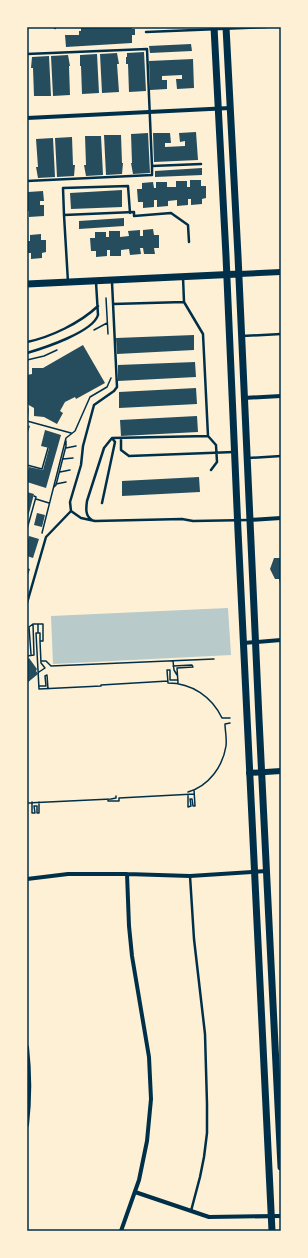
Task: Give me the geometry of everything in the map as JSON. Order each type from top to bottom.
[{"type":"main road","points":[[214,28],[272,1231]]},
{"type":"main road","points":[[226,28],[281,1167]]},
{"type":"main road","points":[[27,284],[239,274]]},
{"type":"street","points":[[27,118],[231,108]]},
{"type":"street","points":[[239,274],[281,272]]},
{"type":"street","points":[[244,398],[281,396]]},
{"type":"street","points":[[250,520],[281,518]]},
{"type":"street","points":[[243,643],[281,640]]},
{"type":"street","points":[[249,773],[281,771]]},
{"type":"street","points":[[27,879],[68,874],[190,876],[267,871]]},
{"type":"street","points":[[121,1231],[136,1192],[143,1162],[150,1119],[150,1080],[146,1037],[132,956],[127,874]]},
{"type":"street","points":[[27,1047],[29,1075],[27,1125]]},
{"type":"street","points":[[136,1192],[209,1217],[281,1216]]},
{"type":"lane","points":[[146,32],[267,27]]},
{"type":"lane","points":[[27,54],[147,49],[152,166],[152,175],[27,181]]},
{"type":"lane","points":[[152,166],[201,164]]},
{"type":"lane","points":[[68,282],[62,188],[128,186],[130,213]]},
{"type":"lane","points":[[64,215],[134,212],[134,216],[171,213],[188,225],[189,242]]},
{"type":"lane","points":[[183,277],[184,302],[203,334],[208,436],[216,445],[217,462],[211,470]]},
{"type":"lane","points":[[112,280],[117,387],[114,391],[94,405],[83,446],[81,465],[70,502],[72,511],[81,518],[95,521],[182,518],[193,520],[250,520]]},
{"type":"lane","points":[[27,353],[70,337],[97,320],[98,306],[96,281]]},
{"type":"lane","points":[[113,304],[184,302]]},
{"type":"lane","points":[[27,342],[55,333],[87,316],[98,306]]},
{"type":"lane","points":[[242,336],[281,334]]},
{"type":"lane","points":[[112,438],[208,436]]},
{"type":"lane","points":[[95,521],[89,518],[85,510],[104,448],[112,438]]},
{"type":"lane","points":[[102,502],[114,442],[112,438]]},
{"type":"lane","points":[[121,438],[121,450],[129,456],[234,452]]},
{"type":"lane","points":[[247,458],[281,456]]},
{"type":"lane","points":[[27,603],[46,537],[72,511]]},
{"type":"lane","points":[[190,876],[194,939],[205,1034],[207,1104],[207,1133],[204,1156],[191,1211]]},
{"type":"path","points":[[106,298],[108,339]]},
{"type":"path","points":[[41,535],[66,438],[75,431],[90,397],[107,387],[110,378]]},
{"type":"path","points":[[27,407],[27,421],[72,433]]},
{"type":"path","points":[[53,488],[60,472],[66,448],[66,438]]},
{"type":"path","points":[[66,448],[76,446]]},
{"type":"path","points":[[27,465],[42,469],[48,448]]},
{"type":"path","points":[[63,459],[73,458]]},
{"type":"path","points":[[60,472],[70,470]]},
{"type":"path","points":[[56,484],[66,482]]},
{"type":"path","points":[[27,529],[35,497],[49,503]]},
{"type":"path","points":[[27,656],[34,655],[33,624],[43,624],[44,641],[40,641]]},
{"type":"path","points":[[38,624],[38,633],[36,633],[39,689],[168,682],[178,683],[195,689],[203,694],[210,700],[222,718],[230,718]]},
{"type":"path","points":[[38,633],[40,633],[41,661],[45,668],[39,672]]},
{"type":"path","points":[[41,661],[46,661],[51,666],[214,659]]},
{"type":"path","points":[[173,661],[174,670],[178,678]]},
{"type":"path","points":[[173,666],[192,665],[193,668],[177,668],[178,683]]},
{"type":"path","points":[[168,682],[167,670],[170,670],[170,680],[178,678]]},
{"type":"path","points":[[39,686],[46,686],[45,676],[47,676],[48,689]]},
{"type":"path","points":[[188,794],[209,780],[220,766],[226,745],[225,724],[230,723]]},
{"type":"path","points":[[188,794],[188,806],[191,806],[190,799],[192,799],[193,806],[195,806],[194,790]]},
{"type":"path","points":[[108,799],[108,801],[120,801],[119,798],[194,794]]},
{"type":"path","points":[[27,803],[108,799],[116,798],[116,796]]},
{"type":"path","points":[[32,802],[32,813],[35,813],[34,806],[37,806],[37,813],[39,813],[39,802]]},
{"type":"shaded area","points":[[228,608],[231,655],[53,664],[51,616]]},
{"type":"building","points":[[81,27],[132,27],[132,29],[135,29],[135,35],[132,35],[132,43],[66,47],[65,35],[79,35]]},
{"type":"building","points":[[191,44],[192,51],[150,53],[149,46]]},
{"type":"building","points":[[144,52],[146,91],[129,92],[128,64],[126,64],[127,53]]},
{"type":"building","points":[[117,53],[119,64],[117,64],[119,92],[102,93],[100,54]]},
{"type":"building","points":[[97,54],[99,93],[82,94],[80,55]]},
{"type":"building","points":[[68,55],[70,66],[70,95],[53,96],[51,56]]},
{"type":"building","points":[[49,56],[51,96],[34,96],[33,68],[31,68],[32,57]]},
{"type":"building","points":[[193,59],[194,88],[177,89],[176,79],[182,79],[182,75],[162,76],[162,80],[167,80],[167,89],[150,90],[149,61]]},
{"type":"building","points":[[196,132],[198,160],[154,162],[153,133],[170,133],[171,143],[165,143],[165,147],[185,146],[185,141],[180,142],[179,133]]},
{"type":"building","points":[[148,133],[150,173],[133,174],[131,163],[131,134]]},
{"type":"building","points":[[104,135],[121,135],[123,163],[122,174],[106,175]]},
{"type":"building","points":[[85,136],[101,136],[103,175],[86,176],[84,165],[86,165]]},
{"type":"building","points":[[72,137],[73,165],[75,165],[74,176],[57,177],[55,138]]},
{"type":"building","points":[[53,138],[55,177],[38,178],[36,167],[38,167],[36,139]]},
{"type":"building","points":[[202,168],[202,175],[155,177],[155,171]]},
{"type":"building","points":[[190,180],[201,180],[201,186],[206,186],[206,198],[202,199],[202,204],[191,205],[191,199],[188,199],[188,205],[177,206],[177,200],[168,201],[168,206],[157,207],[157,200],[154,200],[154,207],[143,208],[143,202],[138,202],[137,189],[142,189],[142,183],[153,182],[154,188],[156,188],[156,182],[167,182],[167,187],[176,187],[176,181],[187,181],[187,187],[190,187]]},
{"type":"building","points":[[122,190],[122,207],[71,209],[70,193]]},
{"type":"building","points":[[43,191],[44,201],[40,201],[40,205],[44,205],[44,216],[29,217],[29,211],[27,211],[28,192]]},
{"type":"building","points":[[124,218],[124,226],[79,229],[79,221]]},
{"type":"building","points":[[153,229],[154,235],[159,235],[159,248],[154,248],[155,254],[144,254],[143,248],[140,248],[141,254],[130,255],[129,249],[121,250],[121,256],[110,256],[110,250],[107,250],[107,256],[96,257],[96,251],[91,251],[90,238],[95,238],[95,232],[106,232],[106,237],[109,237],[109,231],[120,231],[120,237],[129,236],[128,231],[140,230],[140,236],[143,236],[143,230]]},
{"type":"building","points":[[41,234],[41,240],[46,240],[46,252],[42,253],[42,258],[31,259],[31,253],[27,253],[27,241],[30,241],[30,235]]},
{"type":"building","points":[[194,335],[194,350],[117,354],[116,338]]},
{"type":"building","points":[[83,345],[105,383],[76,399],[75,397],[65,402],[60,411],[63,413],[57,424],[44,417],[34,416],[34,408],[27,404],[27,375],[32,374],[32,368],[43,368]]},
{"type":"building","points":[[195,362],[196,377],[118,381],[118,365]]},
{"type":"building","points":[[196,388],[197,404],[119,408],[119,392]]},
{"type":"building","points":[[197,416],[198,432],[121,436],[120,420]]},
{"type":"building","points":[[27,425],[30,426],[27,435]]},
{"type":"building","points":[[45,430],[61,435],[46,488],[27,482],[29,467],[43,470],[49,448],[41,446]]},
{"type":"building","points":[[199,477],[200,492],[122,496],[122,481]]},
{"type":"building","points":[[27,492],[34,494],[27,521]]},
{"type":"building","points":[[37,513],[45,515],[42,527],[34,525]]},
{"type":"building","points":[[29,536],[39,539],[33,558],[27,556],[27,543]]},
{"type":"building","points":[[274,558],[281,558],[281,584],[279,579],[275,579],[270,569]]},
{"type":"building","points":[[27,568],[30,569],[27,578]]},
{"type":"building","points":[[29,658],[37,669],[36,671],[38,674],[27,683],[27,660]]}]
